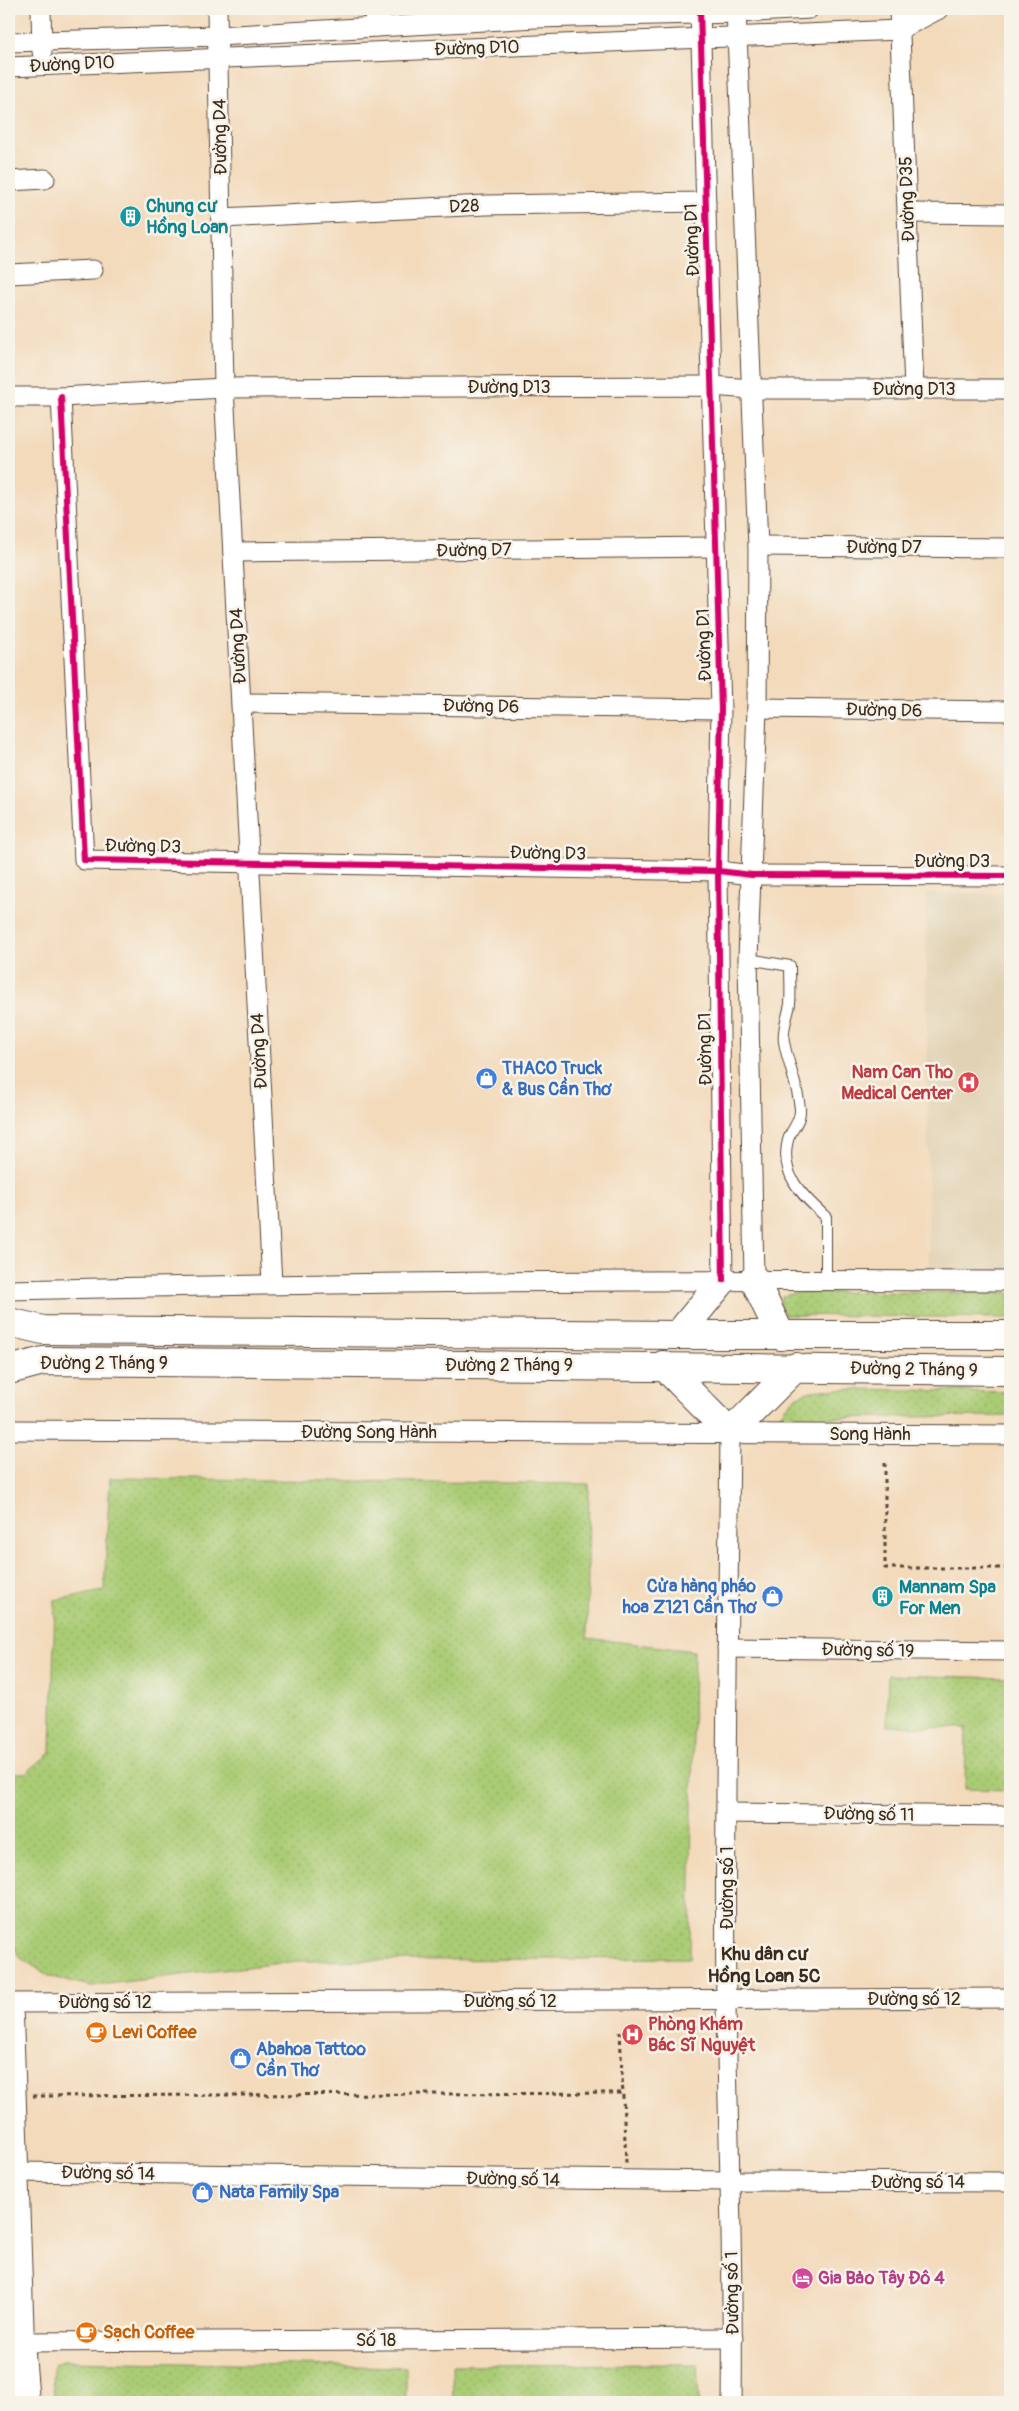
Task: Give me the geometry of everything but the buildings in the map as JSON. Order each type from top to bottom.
[{"type":"main road","points":[[754,1279],[781,1336]]},
{"type":"main road","points":[[678,1335],[723,1280]]},
{"type":"main road","name":"Đường 2 Tháng 9","points":[[9,1322],[43,1330],[781,1336],[1010,1335]]},
{"type":"main road","name":"Đường 2 Tháng 9","points":[[9,1370],[43,1361],[275,1364],[663,1365],[1010,1371]]},
{"type":"main road","points":[[663,1365],[730,1433],[796,1367]]},
{"type":"main road","points":[[9,2017],[20,2342],[25,2402]]},
{"type":"street","points":[[41,9],[42,65]]},
{"type":"street","name":"Đường D4","points":[[217,9],[224,388],[272,1284]]},
{"type":"street","name":"Đường D10","points":[[9,42],[218,36],[374,18],[536,13],[809,9]]},
{"type":"street","name":"Đường D35","points":[[898,9],[914,389]]},
{"type":"street","name":"Đường D10","points":[[9,67],[218,57],[701,40],[899,30],[939,9]]},
{"type":"street","points":[[736,11],[758,546],[757,708],[748,959],[754,1279]]},
{"type":"street","name":"Đường D1","points":[[700,12],[721,709],[718,871],[723,1280]]},
{"type":"street","points":[[9,181],[45,179]]},
{"type":"street","name":"D28","points":[[221,218],[486,205],[706,202]]},
{"type":"street","points":[[908,213],[1010,214]]},
{"type":"street","points":[[9,274],[93,270]]},
{"type":"street","name":"Đường D13","points":[[9,397],[61,397],[224,388],[712,386],[751,389],[1010,389]]},
{"type":"street","name":"Đường D3","points":[[61,397],[84,860],[718,871],[752,875],[1010,876]]},
{"type":"street","name":"Đường D7","points":[[758,546],[1010,548]]},
{"type":"street","name":"Đường D7","points":[[233,552],[716,547]]},
{"type":"street","name":"Đường D6","points":[[241,703],[721,709]]},
{"type":"street","name":"Đường D6","points":[[757,708],[1010,711]]},
{"type":"street","points":[[9,1290],[272,1284],[754,1279],[1010,1280]]},
{"type":"street","name":"Đường Song Hành","points":[[9,1430],[730,1433]]},
{"type":"street","name":"Song Hành","points":[[730,1433],[1010,1435]]},
{"type":"street","name":"Đường số 1","points":[[730,1433],[726,2000],[733,2338],[732,2402]]},
{"type":"street","name":"Đường số 19","points":[[727,1648],[1010,1651]]},
{"type":"street","name":"Đường số 11","points":[[728,1813],[1010,1816]]},
{"type":"street","name":"Đường số 12","points":[[9,2003],[1010,1998]]},
{"type":"street","name":"Đường số 14","points":[[15,2172],[729,2182],[1010,2182]]},
{"type":"street","name":"Số 18","points":[[20,2342],[733,2338]]},
{"type":"lane","points":[[748,959],[790,966],[790,1005],[785,1022],[784,1042],[798,1092],[800,1111],[798,1124],[788,1139],[785,1162],[790,1179],[806,1199],[826,1217],[826,1280]]},
{"type":"path","points":[[885,1462],[885,1568],[1010,1568]]},
{"type":"path","points":[[620,2031],[626,2166]]},
{"type":"path","points":[[31,2096],[623,2093]]},
{"type":"shaded area","name":"Nam Can Tho Medical Center","points":[[926,893],[1010,894],[1010,1271],[929,1271]]},
{"type":"green space","points":[[803,1292],[1010,1293],[1010,1318],[785,1315],[779,1304],[782,1296]]},
{"type":"green space","points":[[820,1390],[1010,1392],[1010,1416],[778,1418],[785,1407],[801,1394]]},
{"type":"green space","points":[[110,1478],[589,1484],[587,1638],[694,1651],[690,1958],[297,1961],[91,1986],[51,1977],[19,1957],[9,1933],[9,1773],[26,1773],[51,1752],[55,1600],[104,1591]]},
{"type":"green space","points":[[888,1675],[1010,1678],[1010,1790],[965,1789],[966,1728],[887,1726]]},
{"type":"green space","points":[[62,2361],[406,2367],[406,2402],[54,2402],[53,2365]]},
{"type":"green space","points":[[697,2364],[699,2402],[453,2402],[452,2365]]},
{"type":"cycle path","points":[[700,9],[721,709],[718,871],[723,1280]]},
{"type":"cycle path","points":[[61,397],[84,860],[718,871],[752,875],[1010,876]]},
{"type":"place","name":"Chung cư Hồng Loan","points":[[130,216]]},
{"type":"place","name":"THACO Truck & Bus Cần Thơ","points":[[486,1078]]},
{"type":"place","name":"Nam Can Tho Medical Center","points":[[969,1082]]},
{"type":"place","name":"Cửa hàng pháo hoa Z121 Cần Thơ","points":[[772,1596]]},
{"type":"place","name":"Mannam Spa For Men","points":[[883,1597]]},
{"type":"place","name":"Levi Coffee","points":[[96,2032]]},
{"type":"place","name":"Phòng Khám Bác Sĩ Nguyệt","points":[[632,2034]]},
{"type":"place","name":"Abahoa Tattoo Cần Thơ","points":[[240,2059]]},
{"type":"place","name":"Nata Family Spa","points":[[203,2192]]},
{"type":"place","name":"Gia Bảo Tây Đô 4","points":[[802,2278]]},
{"type":"place","name":"Sạch Coffee","points":[[87,2332]]},
{"type":"district","name":"Khu dân cư Hồng Loan 5C","points":[[764,1964]]}]
